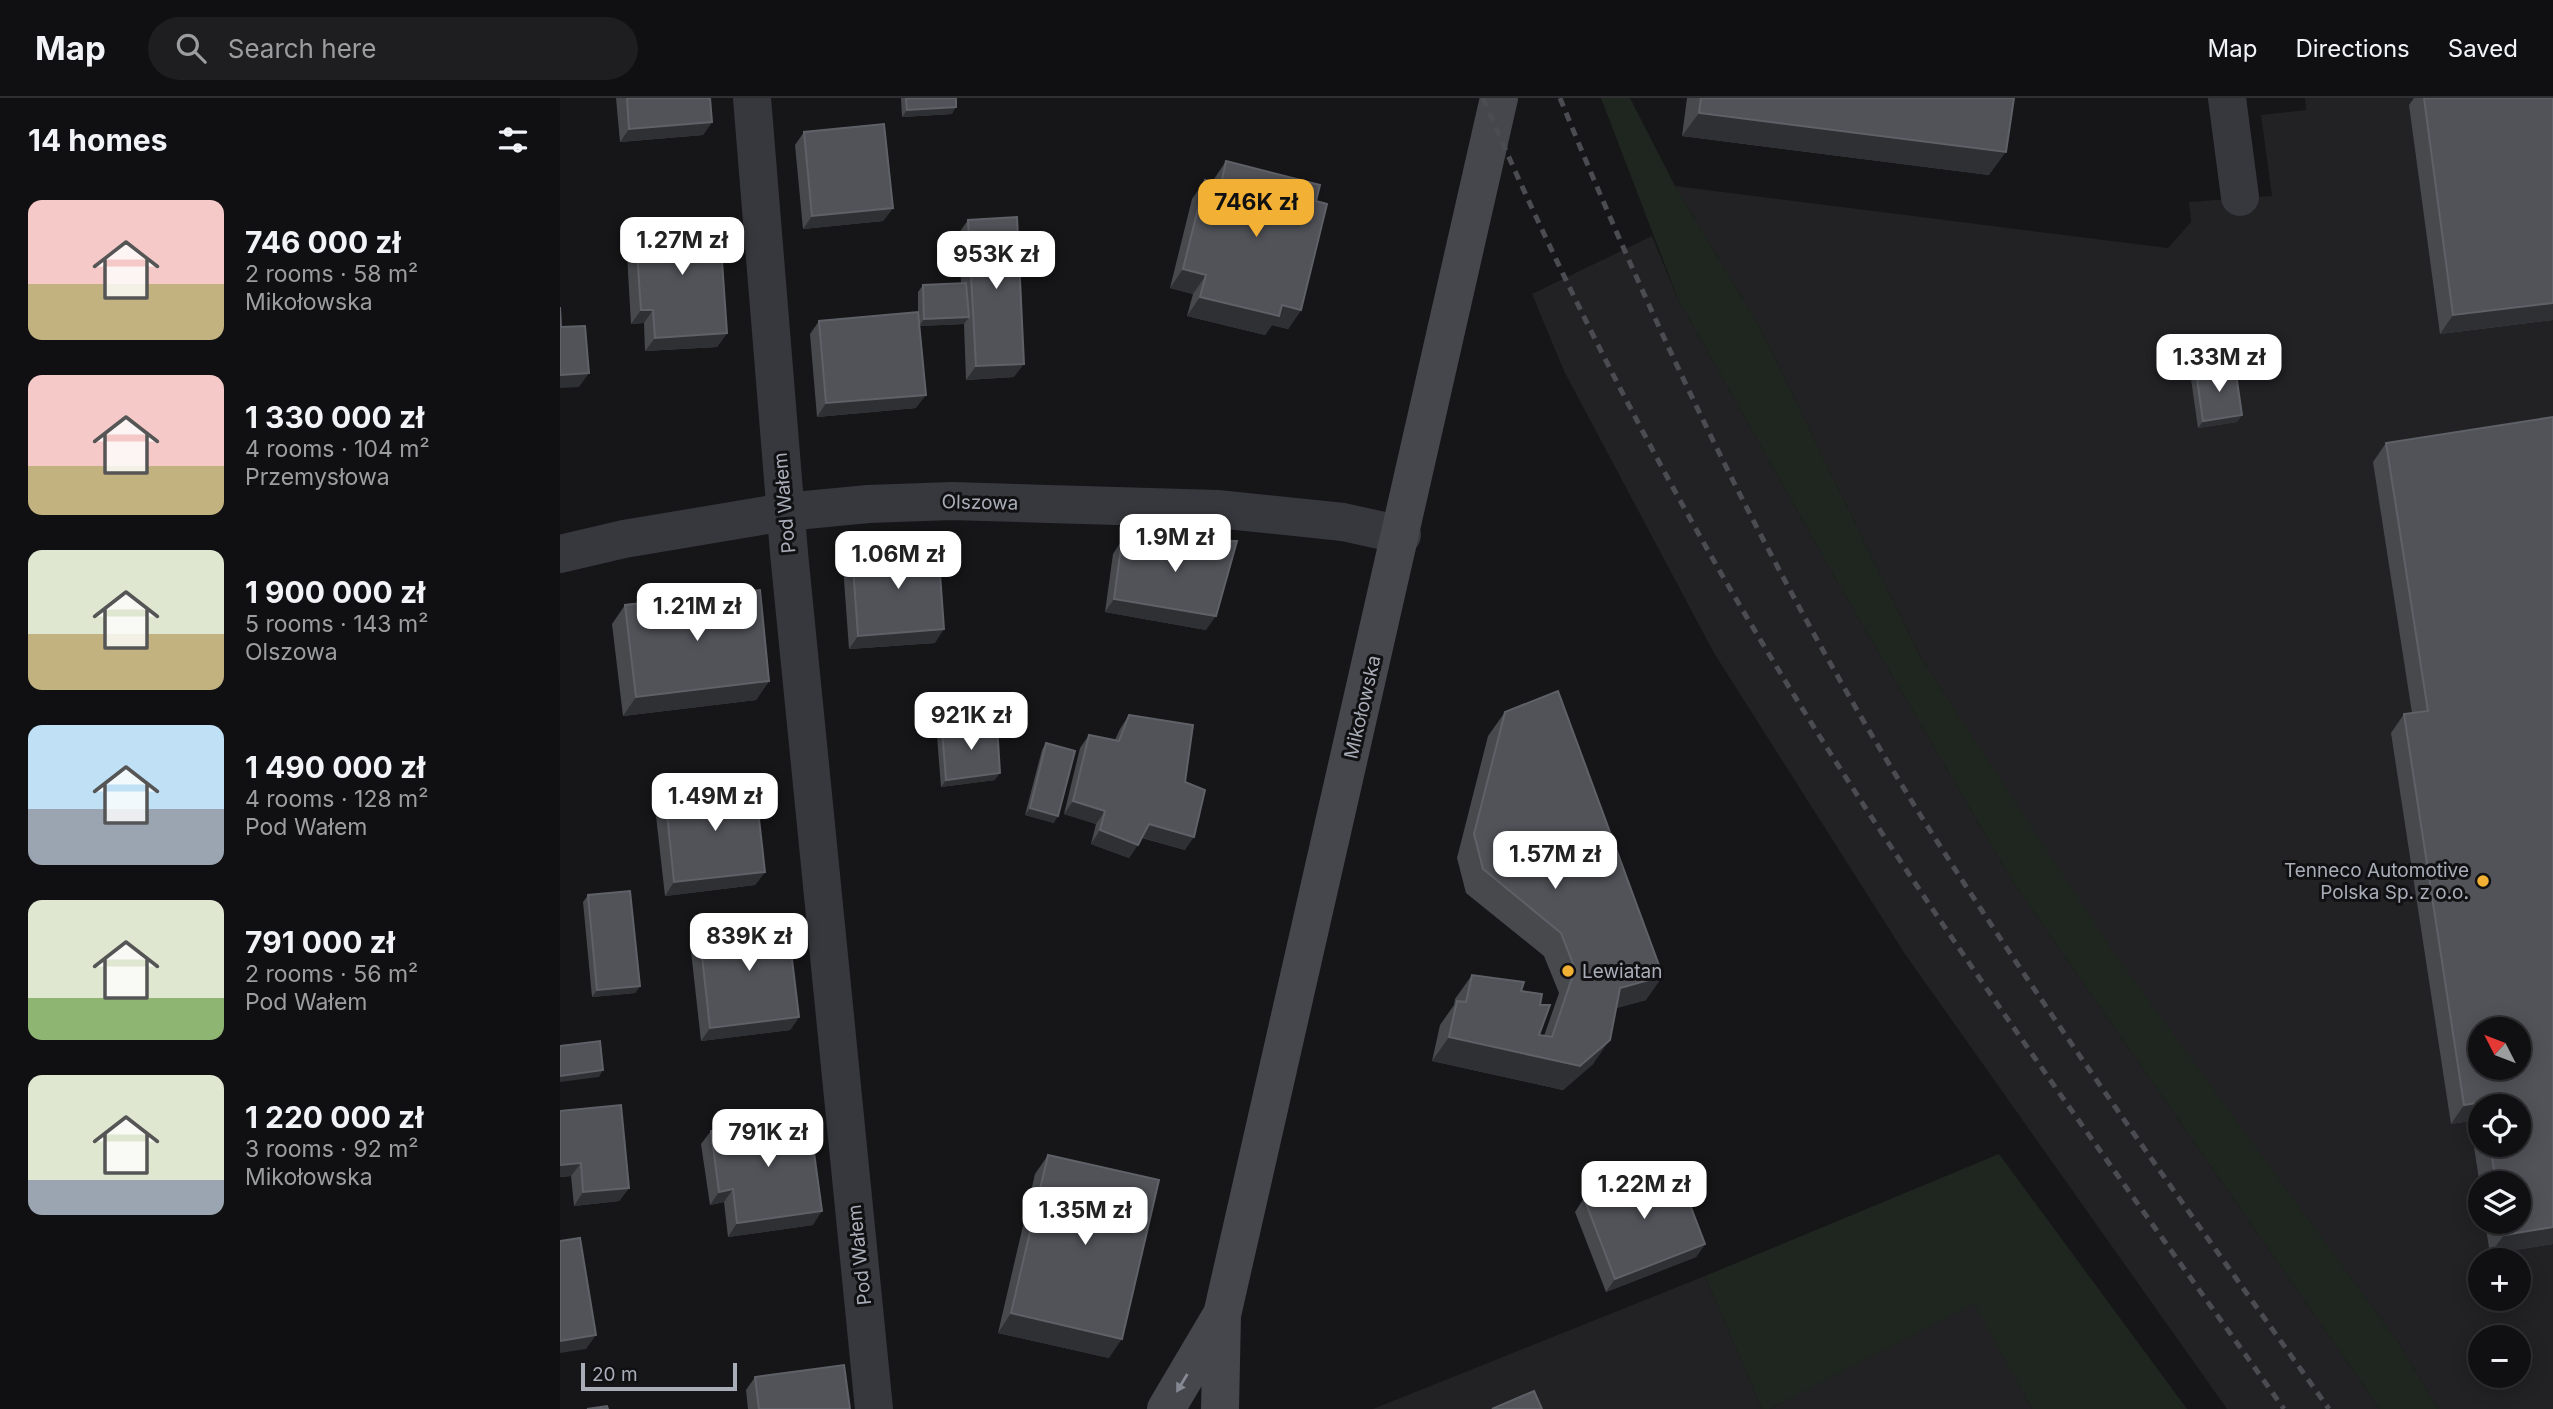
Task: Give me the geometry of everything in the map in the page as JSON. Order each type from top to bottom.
[{"type":"main road","name":"Mikołowska","points":[[1220,1409],[1222,1315],[1402,535],[1499,98]]},
{"type":"main road","name":"Mikołowska","points":[[1167,1409],[1222,1315]]},
{"type":"street","name":"Pod Wałem","points":[[752,98],[785,512],[874,1409]]},
{"type":"street","points":[[2227,98],[2240,197]]},
{"type":"street","name":"Olszowa","points":[[560,554],[624,539],[785,512],[867,504],[952,501],[1217,509],[1346,523],[1402,535]]},
{"type":"shaded area","points":[[1601,98],[1630,98],[1675,186],[1759,326],[1921,658],[2115,954],[2398,1342],[2438,1409],[2380,1409],[2013,882],[1838,583],[1678,299]]},
{"type":"shaded area","name":"Tenneco Automotive Polska Sp. z o.o.","points":[[2305,98],[2553,98],[2553,1409],[2438,1409],[2398,1342],[2114,954],[1921,658],[1759,326],[1675,186],[2168,248],[2191,222],[2189,202],[2272,196],[2261,115],[2306,110]]},
{"type":"shaded area","points":[[1652,236],[1678,299],[1838,583],[2013,882],[2380,1409],[2227,1409],[1905,954],[1714,653],[1564,371],[1532,294]]},
{"type":"shaded area","points":[[1999,1154],[2187,1409],[2032,1409],[1974,1304],[1770,1409],[1762,1409],[1705,1276]]},
{"type":"shaded area","points":[[1705,1276],[1762,1409],[1373,1409]]},
{"type":"shaded area","points":[[1974,1303],[2032,1409],[1770,1409]]},
{"type":"building","points":[[627,98],[710,98],[712,122],[629,129]]},
{"type":"building","points":[[906,98],[956,98],[956,107],[907,110]]},
{"type":"building","points":[[1701,98],[2014,98],[2006,152],[1699,113]]},
{"type":"building","points":[[2424,98],[2553,98],[2553,303],[2453,315]]},
{"type":"building","points":[[884,124],[893,208],[812,216],[804,132]]},
{"type":"building","points":[[1226,161],[1320,185],[1316,201],[1327,204],[1301,310],[1282,305],[1279,316],[1200,297],[1206,275],[1183,269],[1205,180],[1221,184]]},
{"type":"building","points":[[1017,217],[1024,364],[976,366],[968,220]]},
{"type":"building","points":[[719,218],[727,333],[655,338],[653,310],[641,310],[635,224]]},
{"type":"building","points":[[966,283],[969,317],[924,319],[923,285]]},
{"type":"building","points":[[560,307],[561,327],[585,326],[589,373],[560,375]]},
{"type":"building","points":[[918,312],[926,395],[826,403],[819,321]]},
{"type":"building","points":[[2235,367],[2242,415],[2203,421],[2196,372]]},
{"type":"building","name":"Tenneco Automotive Polska Sp. z o.o.","points":[[2553,417],[2553,1227],[2531,1231],[2531,1171],[2494,1171],[2492,1157],[2531,1157],[2531,1094],[2468,1094],[2468,1104],[2464,1105],[2404,714],[2428,711],[2386,443]]},
{"type":"building","points":[[1122,540],[1237,541],[1216,616],[1114,599]]},
{"type":"building","points":[[938,546],[944,629],[858,636],[852,553]]},
{"type":"building","points":[[760,590],[769,681],[636,697],[625,605]]},
{"type":"building","points":[[1558,691],[1663,976],[1620,988],[1610,1040],[1580,1066],[1449,1037],[1457,1001],[1466,1002],[1472,975],[1524,982],[1521,991],[1542,994],[1540,1005],[1550,1005],[1539,1035],[1552,1037],[1575,969],[1561,933],[1483,869],[1474,834],[1505,712]]},
{"type":"building","points":[[1129,715],[1193,725],[1185,782],[1205,790],[1194,837],[1149,824],[1138,845],[1100,830],[1105,811],[1073,801],[1089,735],[1119,741]]},
{"type":"building","points":[[997,725],[1000,773],[946,780],[942,729]]},
{"type":"building","points":[[1046,743],[1075,751],[1058,816],[1030,808]]},
{"type":"building","points":[[755,783],[765,872],[674,882],[665,794]]},
{"type":"building","points":[[630,891],[640,986],[597,990],[588,895]]},
{"type":"building","points":[[787,918],[799,1017],[710,1028],[699,929]]},
{"type":"building","points":[[600,1041],[603,1070],[560,1076],[560,1046]]},
{"type":"building","points":[[621,1105],[629,1188],[583,1192],[581,1163],[560,1165],[560,1111]]},
{"type":"building","points":[[809,1116],[822,1211],[737,1223],[733,1189],[719,1192],[711,1131]]},
{"type":"building","points":[[1048,1155],[1159,1180],[1122,1339],[1011,1313]]},
{"type":"building","points":[[1674,1163],[1705,1244],[1615,1279],[1584,1198]]},
{"type":"building","points":[[580,1238],[596,1335],[560,1341],[560,1241]]},
{"type":"building","points":[[844,1365],[850,1409],[759,1409],[755,1377]]},
{"type":"building","points":[[1534,1391],[1542,1409],[1492,1409]]},
{"type":"building","points":[[607,1406],[608,1409],[587,1409]]},
{"type":"railway","points":[[1483,98],[1565,277],[1654,453],[1783,677],[1850,784],[1991,995],[2284,1409]]},
{"type":"railway","points":[[1560,98],[1639,283],[1725,465],[1819,643],[1869,730],[2019,967],[2329,1409]]},
{"type":"place","name":"Tenneco Automotive Polska Sp. z o.o.","points":[[2483,881]]},
{"type":"place","name":"Lewiatan","points":[[1568,971]]}]
